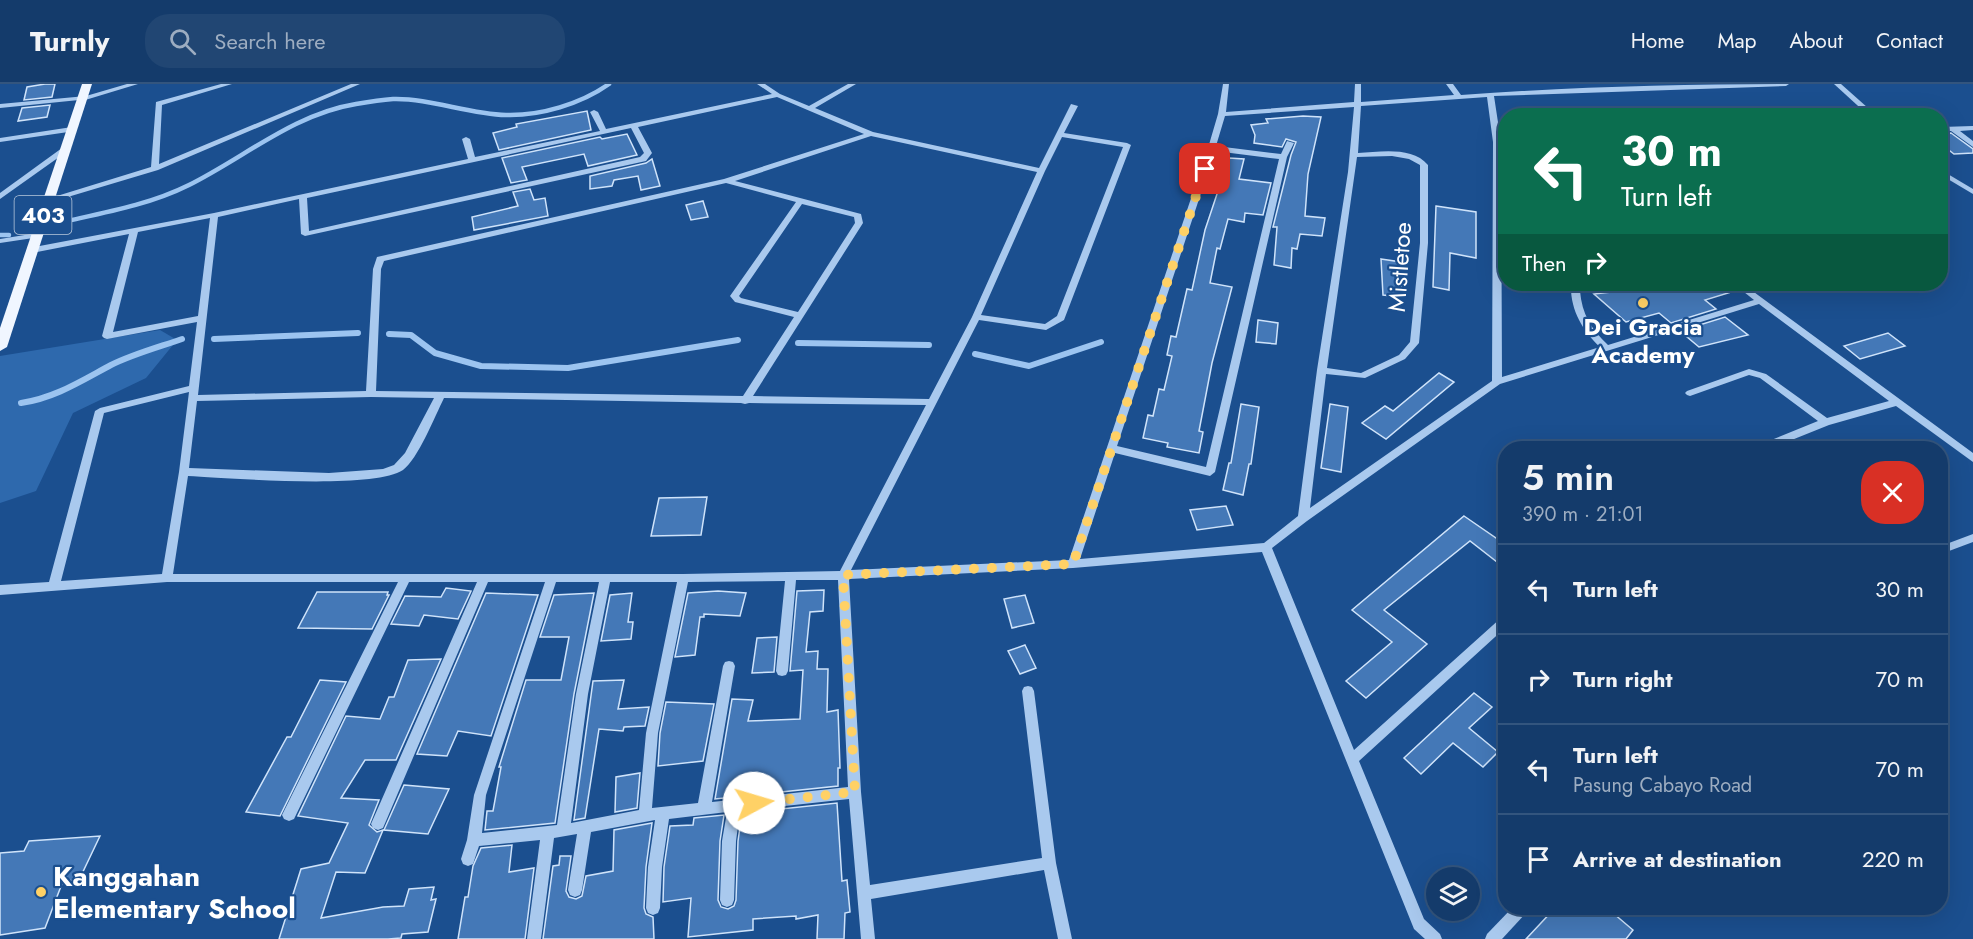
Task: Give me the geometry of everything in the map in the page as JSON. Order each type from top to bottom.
[{"type":"main road","name":"403","points":[[0,347],[87,84]]},
{"type":"street","points":[[0,106],[82,98],[135,84]]},
{"type":"street","points":[[155,168],[159,104],[229,84]]},
{"type":"street","points":[[48,200],[155,168],[357,84]]},
{"type":"street","points":[[760,84],[778,95],[870,134],[1041,171]]},
{"type":"street","points":[[810,108],[853,84]]},
{"type":"street","points":[[1073,564],[1212,148],[1222,114],[1226,84]]},
{"type":"street","points":[[1303,518],[1353,155],[1359,105],[1358,84]]},
{"type":"street","points":[[1449,84],[1458,96]]},
{"type":"street","points":[[1503,84],[1511,93]]},
{"type":"street","points":[[1561,84],[1566,91]]},
{"type":"street","points":[[1222,114],[1615,87],[1786,84]]},
{"type":"street","points":[[1837,84],[1865,108]]},
{"type":"street","points":[[32,250],[214,215],[778,95]]},
{"type":"street","points":[[1490,95],[1498,126]]},
{"type":"street","points":[[868,939],[866,893],[855,792],[843,575],[976,317],[1041,171],[1074,106]]},
{"type":"street","points":[[594,112],[604,132]]},
{"type":"street","points":[[303,196],[305,234],[643,159],[648,153],[633,125]]},
{"type":"street","points":[[1948,129],[1973,128]]},
{"type":"street","points":[[0,140],[72,129]]},
{"type":"street","points":[[1953,129],[1973,145]]},
{"type":"street","points":[[370,394],[377,269],[380,259],[726,181],[870,134]]},
{"type":"street","points":[[976,317],[1046,327],[1061,318],[1127,145],[1059,134]]},
{"type":"street","points":[[466,139],[472,160]]},
{"type":"street","points":[[1113,448],[1210,471],[1283,157],[1290,143]]},
{"type":"street","points":[[1212,148],[1283,157]]},
{"type":"street","points":[[0,197],[65,150]]},
{"type":"street","name":"Mistletoe","points":[[1322,370],[1362,376],[1402,357],[1414,343],[1424,243],[1424,165],[1422,160],[1413,155],[1353,155]]},
{"type":"street","points":[[1948,176],[1973,192]]},
{"type":"street","points":[[726,181],[858,216],[859,223],[745,401]]},
{"type":"street","points":[[800,201],[734,296],[738,300],[800,315]]},
{"type":"street","points":[[167,578],[184,472],[214,215]]},
{"type":"street","points":[[134,230],[107,336],[201,318]]},
{"type":"street","points":[[0,242],[37,235]]},
{"type":"street","points":[[1497,382],[1499,291]]},
{"type":"street","points":[[1576,291],[1578,313],[1586,330],[1606,348]]},
{"type":"street","points":[[1747,291],[1973,458]]},
{"type":"street","points":[[0,590],[167,578],[484,579],[843,575],[1073,564],[1266,547],[1303,518],[1497,382],[1760,301]]},
{"type":"street","points":[[1690,393],[1749,372],[1763,376],[1826,422]]},
{"type":"street","points":[[54,585],[100,411],[193,393],[931,402]]},
{"type":"street","points":[[184,472],[358,476],[387,472],[400,467],[408,458],[440,396]]},
{"type":"street","points":[[1780,441],[1826,422],[1898,402]]},
{"type":"street","points":[[1948,547],[1973,538]]},
{"type":"street","points":[[1266,547],[1419,924],[1435,939]]},
{"type":"street","points":[[782,671],[791,576]]},
{"type":"street","points":[[289,815],[406,578]]},
{"type":"street","points":[[468,859],[474,840],[480,795],[552,578]]},
{"type":"street","points":[[563,831],[582,694],[605,578]]},
{"type":"street","points":[[645,815],[652,733],[683,578]]},
{"type":"street","points":[[378,824],[484,579]]},
{"type":"street","points":[[1353,759],[1498,627]]},
{"type":"street","points":[[704,808],[729,666]]},
{"type":"street","points":[[1028,691],[1049,863],[1065,939]]},
{"type":"street","points":[[474,840],[563,831],[645,815],[855,792]]},
{"type":"street","points":[[727,900],[729,841],[734,805]]},
{"type":"street","points":[[653,908],[655,867],[663,813]]},
{"type":"street","points":[[575,890],[585,827]]},
{"type":"street","points":[[534,939],[548,832]]},
{"type":"street","points":[[866,893],[1049,863]]},
{"type":"street","points":[[1492,939],[1514,915]]},
{"type":"shaded area","points":[[160,330],[177,340],[146,378],[73,413],[36,491],[0,503],[0,356]]},
{"type":"building","points":[[55,84],[52,97],[24,100],[27,87]]},
{"type":"building","points":[[50,105],[47,117],[18,121],[22,108]]},
{"type":"building","points":[[587,111],[591,130],[499,150],[493,133],[517,127],[516,124]]},
{"type":"building","points":[[1321,117],[1308,174],[1305,216],[1325,218],[1322,236],[1300,234],[1297,249],[1292,248],[1291,268],[1274,265],[1277,227],[1273,227],[1296,142],[1286,139],[1282,147],[1254,143],[1255,135],[1251,125],[1268,123],[1266,119]]},
{"type":"building","points":[[1948,133],[1951,133],[1973,149],[1973,153],[1954,154],[1948,149]]},
{"type":"building","points":[[627,134],[637,155],[588,166],[584,154],[522,167],[527,180],[511,183],[502,158],[600,137],[602,139]]},
{"type":"building","points":[[1229,158],[1244,159],[1239,179],[1271,183],[1263,215],[1245,213],[1244,222],[1228,219],[1220,249],[1217,248],[1210,283],[1232,287],[1212,363],[1199,431],[1203,432],[1199,453],[1167,447],[1168,443],[1143,438],[1148,415],[1153,416],[1159,389],[1164,390],[1172,356],[1167,355],[1171,336],[1176,337],[1187,289],[1192,290],[1205,230]]},
{"type":"building","points":[[652,159],[660,186],[641,190],[638,176],[614,180],[612,186],[590,189],[590,176],[646,163]]},
{"type":"building","points":[[530,189],[534,200],[545,198],[548,216],[474,230],[472,217],[518,206],[513,192]]},
{"type":"building","points":[[703,201],[708,217],[691,220],[686,205]]},
{"type":"building","points":[[1436,206],[1476,212],[1476,258],[1450,253],[1449,290],[1433,287]]},
{"type":"building","points":[[1381,259],[1401,262],[1402,297],[1383,295]]},
{"type":"building","points":[[1620,291],[1735,291],[1705,300],[1716,309],[1671,323],[1659,313],[1626,322],[1594,294]]},
{"type":"building","points":[[1725,317],[1748,335],[1699,347],[1680,331]]},
{"type":"building","points":[[1258,320],[1278,323],[1276,344],[1256,342]]},
{"type":"building","points":[[1888,333],[1905,346],[1860,359],[1844,346]]},
{"type":"building","points":[[1439,373],[1454,382],[1386,439],[1362,423],[1385,406],[1393,411]]},
{"type":"building","points":[[1241,404],[1259,407],[1251,464],[1249,464],[1243,495],[1223,490],[1229,463],[1231,463]]},
{"type":"building","points":[[1330,404],[1348,407],[1341,472],[1321,468]]},
{"type":"building","points":[[707,497],[701,535],[651,536],[659,498]]},
{"type":"building","points":[[1226,506],[1233,525],[1197,530],[1190,510]]},
{"type":"building","points":[[1464,516],[1498,539],[1498,563],[1470,541],[1384,610],[1427,644],[1366,698],[1346,681],[1392,642],[1352,610]]},
{"type":"building","points":[[446,588],[471,591],[458,619],[424,615],[419,626],[391,624],[405,596],[441,597]]},
{"type":"building","points":[[824,590],[823,611],[810,612],[806,652],[818,651],[817,669],[828,669],[827,712],[838,710],[840,768],[838,768],[838,786],[715,799],[732,699],[753,700],[748,721],[800,719],[803,670],[790,671],[797,591]]},
{"type":"building","points":[[718,591],[746,593],[740,616],[704,614],[704,617],[700,617],[695,655],[675,657],[688,593]]},
{"type":"building","points":[[317,592],[388,592],[387,595],[389,595],[372,629],[298,628]]},
{"type":"building","points":[[486,593],[538,595],[491,736],[458,731],[447,756],[417,754]]},
{"type":"building","points":[[594,593],[574,694],[555,823],[485,830],[487,811],[493,811],[501,767],[499,767],[526,680],[561,680],[569,637],[540,637],[554,595]]},
{"type":"building","points":[[632,593],[628,622],[633,622],[631,639],[601,641],[610,595]]},
{"type":"building","points":[[1025,595],[1034,623],[1012,628],[1004,599]]},
{"type":"building","points":[[777,637],[774,672],[752,673],[757,638]]},
{"type":"building","points":[[1025,645],[1036,668],[1020,674],[1008,651]]},
{"type":"building","points":[[441,659],[396,760],[365,760],[341,798],[379,800],[369,825],[377,832],[383,830],[365,873],[336,872],[321,918],[383,907],[404,906],[409,889],[434,887],[431,900],[436,899],[428,932],[402,934],[401,938],[388,939],[279,939],[301,869],[329,863],[348,823],[298,816],[346,716],[380,719],[389,697],[394,697],[408,660]]},
{"type":"building","points":[[320,680],[346,682],[280,816],[246,812],[287,737],[291,737]]},
{"type":"building","points":[[624,680],[618,709],[649,707],[645,726],[624,727],[623,731],[599,729],[585,818],[574,820],[593,681]]},
{"type":"building","points":[[1474,693],[1492,707],[1469,728],[1498,752],[1483,767],[1453,743],[1421,774],[1404,758]]},
{"type":"building","points":[[666,702],[714,704],[703,761],[658,766],[660,733]]},
{"type":"building","points":[[640,773],[637,808],[615,812],[616,777]]},
{"type":"building","points":[[404,785],[449,789],[428,834],[384,830]]},
{"type":"building","points":[[837,803],[842,881],[847,880],[850,912],[845,913],[844,939],[817,939],[818,915],[796,919],[796,916],[753,919],[753,930],[688,937],[691,898],[663,902],[664,867],[670,826],[693,825],[694,818],[724,815],[720,841],[718,900],[721,907],[728,909],[734,906],[736,900],[738,841],[742,813]]},
{"type":"building","points":[[652,823],[646,867],[644,908],[646,914],[653,917],[654,939],[543,939],[553,866],[559,865],[560,856],[571,856],[566,891],[569,897],[576,899],[582,896],[586,876],[613,871],[614,830]]},
{"type":"building","name":"Kanggahan Elementary School","points":[[100,836],[79,880],[63,881],[45,928],[0,935],[0,853],[24,851],[29,841]]},
{"type":"building","points":[[512,845],[509,872],[534,868],[525,939],[458,939],[465,897],[468,897],[473,866],[481,848]]},
{"type":"building","points":[[1548,915],[1615,915],[1633,930],[1626,939],[1526,939]]},
{"type":"waterway","points":[[67,221],[129,207],[175,192],[270,138],[333,109],[379,100],[407,99],[478,112],[519,115],[546,111],[573,103],[609,84]]},
{"type":"waterway","points":[[0,235],[9,235]]},
{"type":"waterway","points":[[214,339],[358,333]]},
{"type":"waterway","points":[[389,334],[411,335],[435,353],[481,366],[568,368],[738,340]]},
{"type":"waterway","points":[[21,403],[57,393],[119,361],[182,339]]},
{"type":"waterway","points":[[975,354],[1029,366],[1101,342]]},
{"type":"waterway","points":[[798,343],[929,345]]},
{"type":"place","name":"Dei Gracia Academy","points":[[1643,303]]},
{"type":"place","name":"Kanggahan Elementary School","points":[[41,892]]},
{"type":"route","points":[[754,803],[855,792],[843,575],[1073,564],[1205,169]]}]
